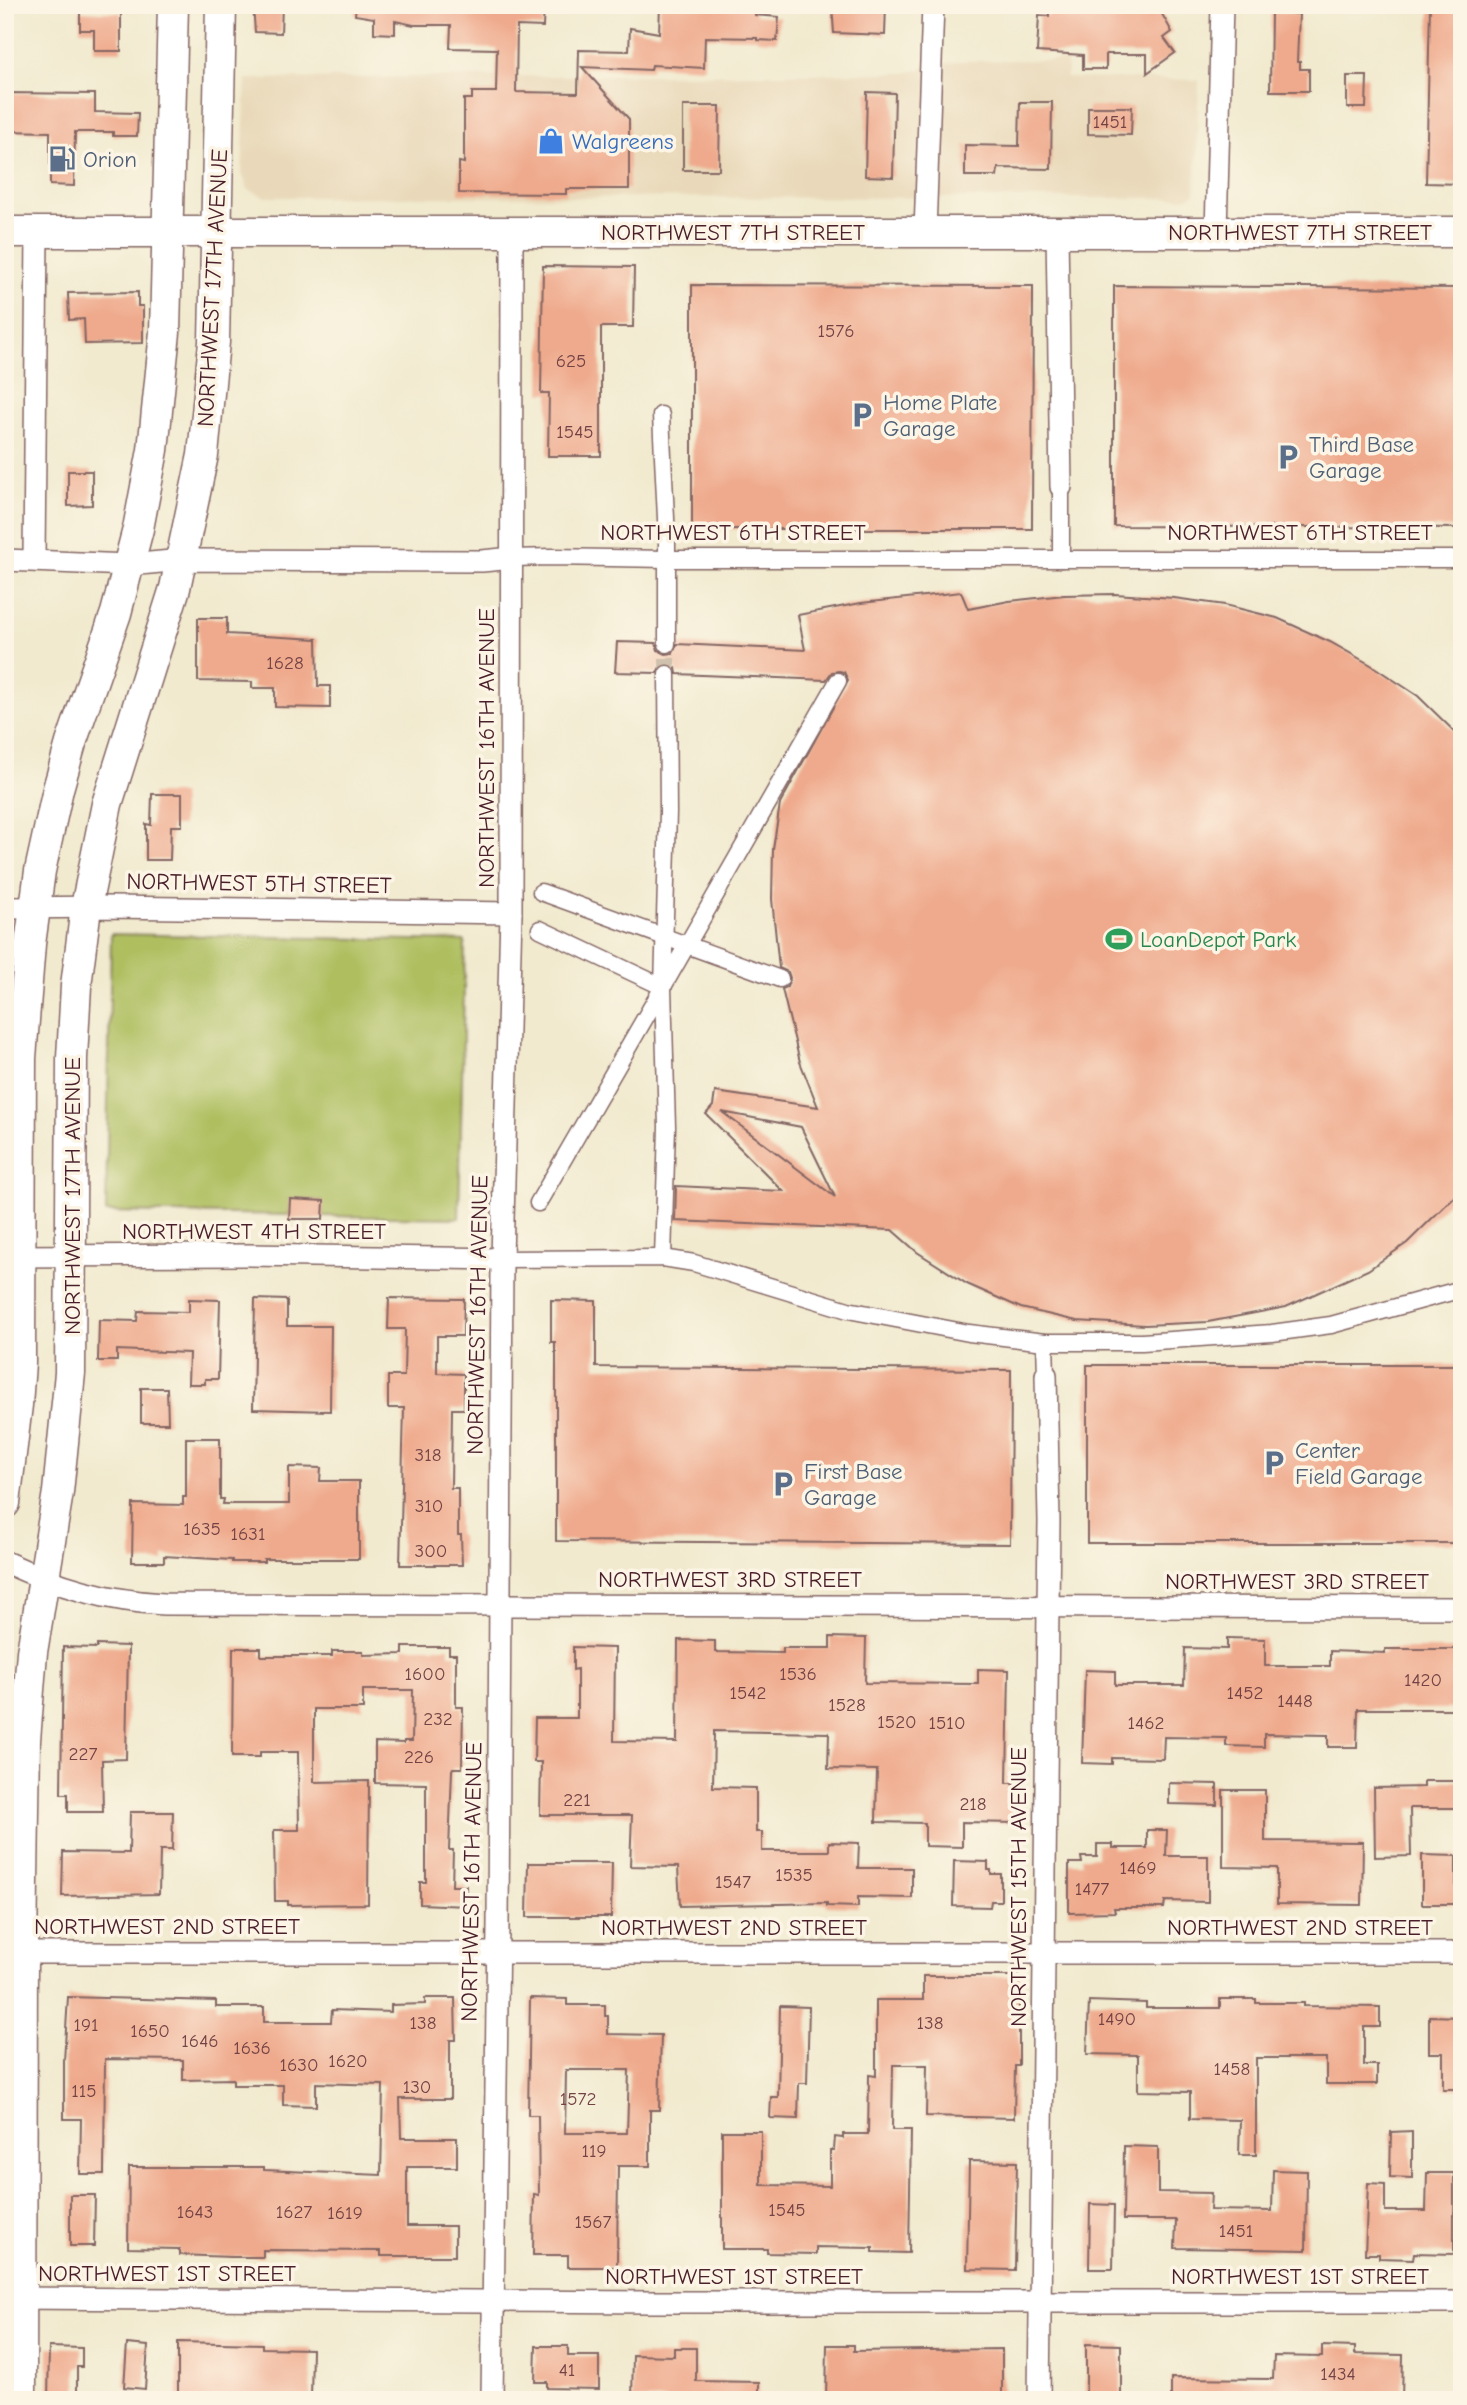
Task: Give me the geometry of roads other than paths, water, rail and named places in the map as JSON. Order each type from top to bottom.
[{"type":"main road","name":"NORTHWEST 17TH AVENUE","points":[[5,1503],[18,1395],[13,1257],[26,982],[20,908],[51,821],[67,755],[116,613],[129,565],[158,417],[164,332],[173,5]]},
{"type":"main road","name":"NORTHWEST 17TH AVENUE","points":[[22,2400],[14,2298],[14,1953],[26,1710],[32,1651],[63,1452],[70,1373],[72,1058],[75,993],[86,907],[107,804],[133,715],[163,631],[182,560],[196,496],[208,416],[214,342],[221,5]]},
{"type":"main road","name":"NORTHWEST 7TH STREET","points":[[5,232],[1462,232]]},
{"type":"street","points":[[925,232],[933,5]]},
{"type":"street","points":[[1216,232],[1222,5]]},
{"type":"street","name":"NORTHWEST 16TH AVENUE","points":[[492,2400],[502,1259],[511,913],[512,231]]},
{"type":"street","points":[[34,559],[37,232]]},
{"type":"street","points":[[1057,232],[1061,559]]},
{"type":"street","points":[[661,415],[667,559],[667,644]]},
{"type":"street","name":"NORTHWEST 6TH STREET","points":[[5,559],[129,565],[182,560],[482,561],[551,557],[1462,558]]},
{"type":"street","points":[[663,1258],[667,1127],[663,987],[668,812],[667,674]]},
{"type":"street","points":[[538,1203],[838,681]]},
{"type":"street","points":[[541,892],[780,979]]},
{"type":"street","name":"NORTHWEST 5TH STREET","points":[[20,908],[511,913]]},
{"type":"street","points":[[540,929],[663,987]]},
{"type":"street","name":"NORTHWEST 4TH STREET","points":[[13,1257],[249,1255],[502,1259]]},
{"type":"street","points":[[502,1259],[663,1258],[694,1263],[848,1310],[969,1333],[1045,1342],[1142,1342],[1272,1333],[1331,1325],[1462,1289]]},
{"type":"street","points":[[1045,1342],[1046,1375]]},
{"type":"street","name":"NORTHWEST 15TH AVENUE","points":[[1039,2400],[1048,1460],[1046,1375]]},
{"type":"street","name":"NORTHWEST 3RD STREET","points":[[5,1562],[43,1579],[89,1594],[138,1602],[1462,1608]]},
{"type":"street","name":"NORTHWEST 2ND STREET","points":[[14,1953],[1462,1953]]},
{"type":"street","name":"NORTHWEST 1ST STREET","points":[[14,2298],[1462,2302]]},
{"type":"tunnel","points":[[667,644],[667,674]]},
{"type":"place","name":"Walgreens","points":[[551,141]]},
{"type":"place","name":"Orion","points":[[62,159]]},
{"type":"place","name":"Home Plate Garage","points":[[862,415]]},
{"type":"place","name":"Third Base Garage","points":[[1288,457]]},
{"type":"place","name":"LoanDepot Park","points":[[1119,939]]},
{"type":"place","name":"Center Field Garage","points":[[1274,1463]]},
{"type":"place","name":"First Base Garage","points":[[783,1484]]}]
